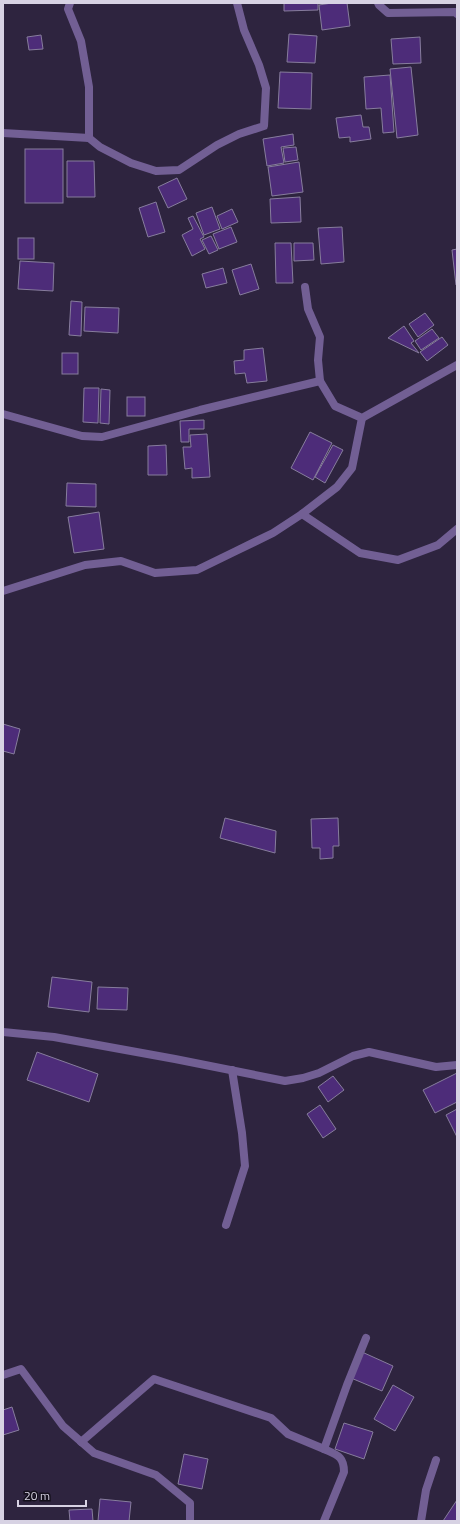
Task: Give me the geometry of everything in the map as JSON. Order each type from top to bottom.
[{"type":"street","points":[[70,3],[68,9],[81,41],[88,87],[88,138]]},
{"type":"street","points":[[3,133],[88,138],[100,147],[131,163],[156,170],[179,170],[222,142],[239,134],[264,126],[266,88],[244,30],[237,3]]},
{"type":"street","points":[[378,3],[388,13],[439,11],[455,12],[457,14]]},
{"type":"street","points":[[305,288],[308,309],[320,337],[318,360],[320,381],[335,406],[362,418]]},
{"type":"street","points":[[3,591],[85,565],[122,561],[155,573],[197,570],[273,533],[302,514],[337,487],[352,468],[362,418],[457,365]]},
{"type":"street","points":[[3,414],[82,436],[102,437],[200,410],[320,381]]},
{"type":"street","points":[[302,514],[360,553],[398,560],[438,545],[457,529]]},
{"type":"street","points":[[3,1032],[54,1037],[285,1081],[304,1078],[319,1073],[352,1056],[369,1052],[436,1067],[457,1065]]},
{"type":"street","points":[[226,1225],[245,1166],[242,1133],[232,1070]]},
{"type":"street","points":[[324,1449],[346,1385],[366,1338]]},
{"type":"street","points":[[3,1375],[21,1369],[63,1426],[94,1452],[156,1474],[190,1503],[190,1521]]},
{"type":"street","points":[[81,1442],[154,1379],[270,1418],[288,1434],[340,1457],[344,1463],[344,1472],[324,1521]]},
{"type":"street","points":[[421,1521],[426,1490],[436,1460]]},
{"type":"building","points":[[284,3],[318,3],[318,10],[284,11]]},
{"type":"building","points":[[347,3],[350,26],[322,30],[319,5]]},
{"type":"building","points":[[289,34],[317,36],[315,63],[287,62]]},
{"type":"building","points":[[41,35],[43,49],[29,50],[27,37]]},
{"type":"building","points":[[420,37],[421,63],[393,64],[391,39]]},
{"type":"building","points":[[411,67],[418,135],[397,138],[390,69]]},
{"type":"building","points":[[280,72],[312,73],[311,109],[278,108]]},
{"type":"building","points":[[390,75],[394,132],[383,133],[381,108],[366,109],[364,77]]},
{"type":"building","points":[[361,115],[363,127],[369,127],[371,139],[350,142],[350,137],[339,138],[336,118]]},
{"type":"building","points":[[293,134],[294,145],[281,147],[284,163],[267,166],[263,139]]},
{"type":"building","points":[[296,147],[298,160],[285,162],[283,148]]},
{"type":"building","points":[[25,149],[63,149],[63,203],[25,203]]},
{"type":"building","points":[[67,161],[94,161],[95,197],[67,197]]},
{"type":"building","points":[[299,162],[303,192],[272,196],[268,167]]},
{"type":"building","points":[[177,178],[187,199],[168,208],[158,187]]},
{"type":"building","points":[[300,197],[301,222],[271,223],[270,199]]},
{"type":"building","points":[[156,202],[165,232],[148,237],[139,208]]},
{"type":"building","points":[[212,207],[220,229],[204,235],[196,213]]},
{"type":"building","points":[[232,209],[238,222],[222,229],[217,216]]},
{"type":"building","points":[[193,216],[204,237],[200,239],[205,249],[192,256],[182,235],[193,229],[188,218]]},
{"type":"building","points":[[231,227],[237,242],[219,249],[213,234]]},
{"type":"building","points":[[342,227],[344,262],[321,264],[318,228]]},
{"type":"building","points":[[211,236],[218,250],[209,254],[202,240]]},
{"type":"building","points":[[18,238],[34,238],[34,259],[18,259]]},
{"type":"building","points":[[275,243],[291,243],[293,283],[276,283]]},
{"type":"building","points":[[294,243],[313,243],[314,260],[294,261]]},
{"type":"building","points":[[457,249],[457,285],[456,285],[452,250]]},
{"type":"building","points":[[20,261],[54,263],[53,291],[18,289]]},
{"type":"building","points":[[251,264],[259,289],[240,295],[232,270]]},
{"type":"building","points":[[223,268],[227,283],[206,288],[202,274]]},
{"type":"building","points":[[71,301],[82,302],[81,336],[69,335]]},
{"type":"building","points":[[85,307],[119,308],[118,333],[84,331]]},
{"type":"building","points":[[425,313],[434,325],[418,337],[409,324]]},
{"type":"building","points":[[404,326],[414,341],[411,343],[419,353],[388,338]]},
{"type":"building","points":[[432,329],[439,338],[421,350],[415,341]]},
{"type":"building","points":[[442,337],[448,345],[427,361],[420,352]]},
{"type":"building","points":[[263,348],[267,381],[247,383],[245,373],[235,374],[234,361],[244,360],[244,350]]},
{"type":"building","points":[[62,353],[78,353],[78,374],[62,374]]},
{"type":"building","points":[[84,388],[99,388],[98,423],[83,422]]},
{"type":"building","points":[[101,389],[110,390],[109,424],[100,423]]},
{"type":"building","points":[[127,397],[145,397],[145,416],[127,416]]},
{"type":"building","points":[[204,420],[204,429],[189,429],[189,442],[181,442],[180,421]]},
{"type":"building","points":[[310,432],[332,443],[313,480],[291,468]]},
{"type":"building","points":[[207,434],[210,477],[192,478],[192,468],[185,469],[183,447],[191,447],[190,435]]},
{"type":"building","points":[[166,445],[167,475],[148,475],[148,446]]},
{"type":"building","points":[[333,445],[343,450],[325,483],[315,477]]},
{"type":"building","points":[[67,483],[96,484],[96,507],[66,506]]},
{"type":"building","points":[[99,512],[104,549],[74,553],[68,517]]},
{"type":"building","points":[[3,724],[20,729],[14,754],[3,751]]},
{"type":"building","points":[[225,818],[276,831],[275,853],[220,838]]},
{"type":"building","points":[[338,818],[339,846],[333,846],[333,858],[320,859],[320,848],[312,848],[311,819]]},
{"type":"building","points":[[52,977],[92,982],[89,1012],[48,1007]]},
{"type":"building","points":[[98,987],[128,988],[127,1010],[97,1009]]},
{"type":"building","points":[[37,1052],[98,1074],[89,1102],[27,1080]]},
{"type":"building","points":[[457,1073],[457,1102],[435,1113],[423,1090]]},
{"type":"building","points":[[333,1076],[344,1090],[328,1102],[318,1087]]},
{"type":"building","points":[[320,1105],[336,1129],[323,1138],[307,1114]]},
{"type":"building","points":[[457,1109],[457,1137],[446,1115]]},
{"type":"building","points":[[362,1352],[393,1366],[382,1391],[351,1378]]},
{"type":"building","points":[[393,1385],[414,1397],[395,1431],[374,1419]]},
{"type":"building","points":[[12,1407],[19,1430],[3,1435],[3,1410]]},
{"type":"building","points":[[344,1423],[373,1432],[364,1459],[335,1449]]},
{"type":"building","points":[[184,1454],[208,1459],[202,1489],[178,1484]]},
{"type":"building","points":[[100,1499],[131,1502],[129,1521],[98,1521]]},
{"type":"building","points":[[457,1500],[457,1521],[443,1521]]},
{"type":"building","points":[[92,1509],[93,1521],[70,1521],[69,1510]]}]
